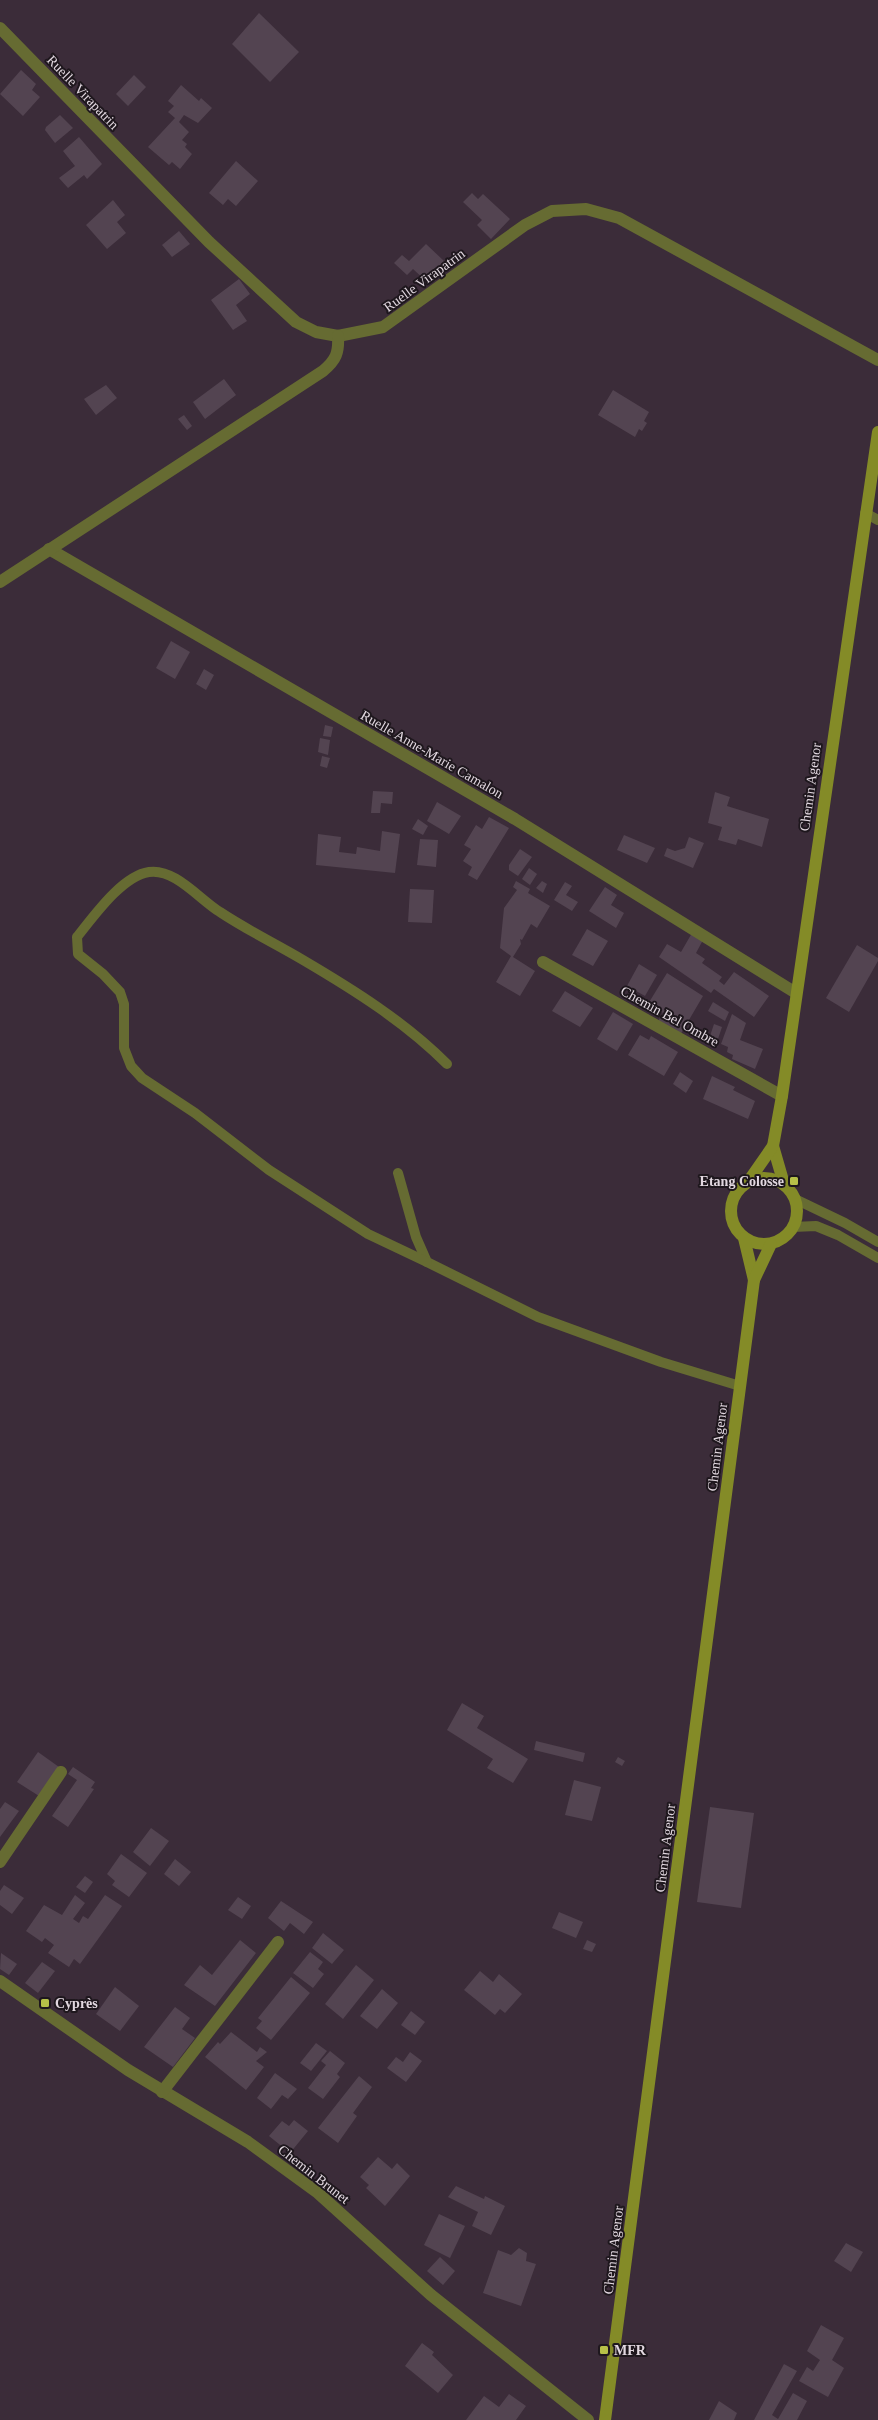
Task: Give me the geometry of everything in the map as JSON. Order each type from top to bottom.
[{"type":"main road","name":"Chemin Agenor","points":[[754,1280],[744,1238],[737,1232],[731,1214],[734,1196],[748,1182],[773,1146],[782,1096],[878,432]]},
{"type":"main road","name":"Chemin Agenor","points":[[773,1146],[784,1184],[795,1199]]},
{"type":"main road","points":[[748,1182],[766,1178],[784,1184]]},
{"type":"main road","points":[[744,1238],[762,1245],[771,1244],[788,1235],[797,1218],[795,1199]]},
{"type":"main road","name":"Chemin Agenor","points":[[605,2420],[754,1280],[771,1244]]},
{"type":"street","name":"Ruelle Virapatrin","points":[[0,28],[210,242],[296,322],[316,332],[338,336],[383,327],[525,225],[552,211],[586,209],[620,218],[878,360]]},
{"type":"street","points":[[0,582],[323,371],[335,361],[339,351],[338,336]]},
{"type":"street","name":"Ruelle Anne-Marie Camalon","points":[[49,549],[515,819],[796,993]]},
{"type":"street","name":"Chemin Bel Ombre","points":[[543,962],[782,1096]]},
{"type":"street","points":[[0,1862],[61,1772]]},
{"type":"street","points":[[162,2092],[278,1942]]},
{"type":"street","name":"Chemin Brunet","points":[[0,1981],[162,2092],[248,2142],[318,2193],[431,2295],[588,2420]]},
{"type":"lane","points":[[865,513],[878,520]]},
{"type":"lane","points":[[447,1064],[426,1043],[384,1010],[304,960],[220,912],[174,877],[159,872],[148,872],[131,879],[105,903],[77,936],[78,954],[103,974],[120,992],[124,1004],[124,1048],[131,1066],[142,1078],[195,1113],[269,1170],[360,1228],[538,1317],[662,1362],[740,1386]]},
{"type":"lane","points":[[398,1173],[416,1236],[427,1262]]},
{"type":"lane","points":[[795,1199],[845,1223],[878,1242]]},
{"type":"lane","points":[[793,1227],[816,1226],[838,1235],[878,1258]]},
{"type":"building","points":[[259,13],[299,52],[270,82],[232,44]]},
{"type":"building","points":[[21,70],[36,84],[32,90],[40,97],[23,116],[0,94]]},
{"type":"building","points":[[134,75],[146,87],[128,106],[116,94]]},
{"type":"building","points":[[181,85],[199,101],[201,98],[212,108],[198,123],[184,115],[179,122],[189,132],[182,140],[187,144],[185,147],[192,154],[180,169],[172,162],[169,165],[148,147],[175,118],[168,112],[174,106],[168,101]]},
{"type":"building","points":[[60,115],[73,128],[55,143],[45,130]]},
{"type":"building","points":[[79,137],[102,164],[87,179],[84,175],[68,188],[59,178],[75,166],[63,151]]},
{"type":"building","points":[[236,161],[258,181],[236,206],[228,199],[223,205],[209,193]]},
{"type":"building","points":[[472,193],[478,199],[483,194],[510,219],[491,239],[477,225],[482,220],[463,202]]},
{"type":"building","points":[[113,200],[125,215],[117,222],[126,233],[107,249],[86,225]]},
{"type":"building","points":[[179,231],[190,244],[172,257],[162,245]]},
{"type":"building","points":[[426,244],[444,261],[426,281],[413,269],[407,275],[394,263],[402,255],[409,261]]},
{"type":"building","points":[[239,279],[250,294],[236,305],[247,321],[233,330],[211,300]]},
{"type":"building","points":[[224,379],[236,395],[205,419],[193,402]]},
{"type":"building","points":[[106,385],[117,398],[96,415],[84,399]]},
{"type":"building","points":[[613,390],[649,412],[644,421],[647,423],[642,431],[639,429],[635,437],[598,415]]},
{"type":"building","points":[[184,415],[192,426],[187,430],[178,419]]},
{"type":"building","points":[[171,641],[190,652],[175,679],[156,668]]},
{"type":"building","points":[[204,669],[214,675],[206,690],[196,684]]},
{"type":"building","points":[[325,725],[333,727],[331,737],[323,736]]},
{"type":"building","points":[[320,738],[330,740],[328,755],[318,752]]},
{"type":"building","points":[[322,756],[330,758],[327,768],[320,766]]},
{"type":"building","points":[[373,791],[393,792],[392,804],[381,803],[380,813],[371,813]]},
{"type":"building","points":[[715,792],[730,797],[727,806],[769,819],[762,847],[738,839],[736,845],[718,840],[722,827],[708,823]]},
{"type":"building","points":[[437,802],[461,816],[449,834],[427,821]]},
{"type":"building","points":[[489,817],[509,828],[477,880],[468,875],[472,867],[463,861],[471,849],[464,845],[476,825],[482,829]]},
{"type":"building","points":[[418,819],[428,826],[423,835],[412,829]]},
{"type":"building","points":[[382,831],[400,834],[395,873],[316,865],[318,834],[341,837],[339,852],[356,854],[357,847],[380,851]]},
{"type":"building","points":[[624,835],[655,848],[647,863],[617,850]]},
{"type":"building","points":[[689,837],[704,843],[693,868],[664,856],[667,848],[675,851],[685,848]]},
{"type":"building","points":[[420,839],[438,840],[436,867],[417,865]]},
{"type":"building","points":[[520,849],[532,857],[518,876],[509,870],[509,865]]},
{"type":"building","points":[[529,868],[537,874],[530,885],[522,879]]},
{"type":"building","points":[[516,881],[530,889],[528,893],[550,906],[537,928],[531,924],[522,940],[520,939],[521,944],[513,957],[535,971],[520,996],[496,982],[511,956],[500,948],[504,908],[517,890],[513,887]]},
{"type":"building","points":[[542,881],[547,884],[543,893],[536,888]]},
{"type":"building","points":[[565,882],[572,886],[566,895],[578,902],[572,911],[554,900]]},
{"type":"building","points":[[605,887],[617,895],[611,905],[624,913],[616,928],[589,911]]},
{"type":"building","points":[[410,889],[434,890],[432,923],[408,922]]},
{"type":"building","points":[[587,929],[608,941],[593,966],[572,955]]},
{"type":"building","points":[[692,933],[703,940],[696,953],[705,959],[702,963],[722,977],[719,981],[724,985],[734,972],[769,996],[754,1017],[714,989],[711,993],[659,957],[667,944],[681,952]]},
{"type":"building","points":[[857,945],[878,958],[878,961],[849,1012],[826,998]]},
{"type":"building","points":[[639,964],[657,975],[645,996],[627,986]]},
{"type":"building","points":[[667,973],[703,996],[679,1037],[657,1023],[663,1013],[648,1004]]},
{"type":"building","points":[[565,991],[593,1008],[580,1027],[552,1011]]},
{"type":"building","points":[[713,1002],[729,1012],[725,1021],[708,1011]]},
{"type":"building","points":[[613,1012],[633,1024],[617,1051],[597,1039]]},
{"type":"building","points":[[732,1014],[746,1023],[740,1040],[763,1049],[755,1069],[732,1059],[733,1055],[727,1052],[728,1047],[721,1044]]},
{"type":"building","points":[[714,1024],[722,1027],[718,1039],[710,1036]]},
{"type":"building","points":[[640,1035],[649,1040],[651,1036],[678,1052],[664,1076],[628,1055]]},
{"type":"building","points":[[680,1072],[693,1081],[686,1093],[673,1084]]},
{"type":"building","points":[[712,1076],[735,1087],[733,1090],[755,1101],[748,1119],[703,1099]]},
{"type":"building","points":[[462,1703],[484,1716],[477,1728],[528,1759],[513,1783],[487,1768],[493,1759],[447,1730]]},
{"type":"building","points":[[536,1741],[585,1753],[583,1762],[534,1750]]},
{"type":"building","points":[[38,1752],[59,1767],[39,1796],[17,1782]]},
{"type":"building","points":[[618,1757],[625,1761],[622,1766],[615,1762]]},
{"type":"building","points":[[73,1767],[95,1782],[91,1788],[94,1789],[68,1827],[52,1816],[77,1780],[68,1774]]},
{"type":"building","points":[[574,1780],[601,1787],[592,1821],[565,1815]]},
{"type":"building","points":[[5,1802],[19,1811],[0,1837],[0,1809]]},
{"type":"building","points":[[710,1807],[754,1813],[741,1908],[697,1902]]},
{"type":"building","points":[[151,1828],[169,1841],[150,1866],[133,1852]]},
{"type":"building","points":[[121,1854],[147,1873],[129,1897],[112,1885],[115,1881],[107,1874]]},
{"type":"building","points":[[175,1859],[191,1872],[179,1886],[164,1874]]},
{"type":"building","points":[[85,1876],[93,1882],[85,1893],[76,1887]]},
{"type":"building","points":[[4,1885],[24,1898],[12,1914],[0,1905],[0,1891]]},
{"type":"building","points":[[75,1895],[85,1903],[73,1919],[79,1923],[83,1916],[88,1919],[105,1895],[122,1906],[80,1964],[74,1959],[69,1967],[48,1953],[54,1945],[45,1938],[42,1942],[26,1931],[44,1905],[62,1915]]},
{"type":"building","points":[[238,1897],[251,1906],[242,1919],[228,1910]]},
{"type":"building","points":[[281,1901],[313,1922],[304,1934],[290,1923],[284,1931],[268,1918]]},
{"type":"building","points":[[559,1912],[583,1922],[576,1938],[552,1928]]},
{"type":"building","points":[[323,1933],[344,1950],[332,1964],[312,1948]]},
{"type":"building","points":[[240,1940],[256,1953],[215,2006],[184,1985],[200,1965],[212,1975]]},
{"type":"building","points":[[587,1940],[596,1944],[592,1952],[583,1949]]},
{"type":"building","points":[[310,1952],[323,1962],[318,1969],[324,1974],[313,1988],[293,1973]]},
{"type":"building","points":[[1,1953],[17,1964],[9,1975],[0,1969]]},
{"type":"building","points":[[42,1962],[55,1971],[38,1993],[25,1983]]},
{"type":"building","points":[[356,1965],[374,1980],[343,2019],[325,2004]]},
{"type":"building","points":[[480,1971],[493,1982],[499,1974],[522,1994],[505,2013],[500,2009],[495,2015],[464,1990]]},
{"type":"building","points":[[291,1977],[310,1993],[271,2040],[256,2028],[262,2021],[258,2018]]},
{"type":"building","points":[[115,1987],[139,2006],[120,2031],[96,2014]]},
{"type":"building","points":[[382,1989],[398,2003],[377,2029],[360,2016]]},
{"type":"building","points":[[175,2007],[190,2018],[182,2029],[195,2038],[173,2067],[144,2047]]},
{"type":"building","points":[[411,2011],[425,2022],[415,2035],[401,2025]]},
{"type":"building","points":[[231,2032],[257,2052],[260,2047],[267,2052],[256,2061],[264,2067],[246,2090],[205,2057],[218,2042],[220,2044]]},
{"type":"building","points":[[316,2043],[327,2051],[311,2071],[300,2063]]},
{"type":"building","points":[[330,2051],[345,2063],[337,2074],[340,2077],[323,2099],[308,2088],[326,2065],[321,2061]]},
{"type":"building","points":[[410,2052],[422,2061],[406,2082],[387,2068],[396,2057],[403,2062]]},
{"type":"building","points":[[275,2073],[297,2089],[288,2099],[282,2095],[271,2109],[257,2098]]},
{"type":"building","points":[[359,2076],[372,2087],[353,2113],[357,2116],[338,2143],[318,2128]]},
{"type":"building","points":[[294,2120],[308,2131],[290,2153],[269,2136],[282,2121],[289,2126]]},
{"type":"building","points":[[378,2157],[392,2169],[397,2163],[410,2176],[385,2206],[366,2188],[369,2185],[360,2177]]},
{"type":"building","points":[[456,2186],[484,2199],[485,2196],[505,2206],[491,2235],[472,2226],[478,2212],[448,2197]]},
{"type":"building","points":[[439,2214],[465,2226],[450,2258],[424,2245]]},
{"type":"building","points":[[846,2243],[863,2252],[851,2272],[834,2261]]},
{"type":"building","points":[[519,2248],[527,2253],[526,2261],[536,2264],[521,2306],[483,2293],[498,2250],[511,2255]]},
{"type":"building","points":[[440,2257],[455,2271],[443,2285],[427,2271]]},
{"type":"building","points":[[821,2325],[844,2338],[832,2360],[844,2368],[828,2397],[799,2381],[807,2367],[813,2371],[820,2360],[807,2351]]},
{"type":"building","points":[[422,2343],[434,2352],[432,2355],[453,2375],[438,2393],[405,2366]]},
{"type":"building","points":[[784,2364],[797,2371],[772,2415],[778,2419],[793,2393],[807,2401],[797,2420],[754,2420]]},
{"type":"building","points":[[509,2394],[526,2406],[516,2420],[466,2420],[484,2396],[499,2407]]},
{"type":"building","points":[[719,2401],[737,2413],[734,2420],[709,2420]]},
{"type":"place","name":"Etang Colosse","points":[[794,1181]]},
{"type":"place","name":"Cyprès","points":[[45,2003]]},
{"type":"place","name":"MFR","points":[[604,2350]]}]
